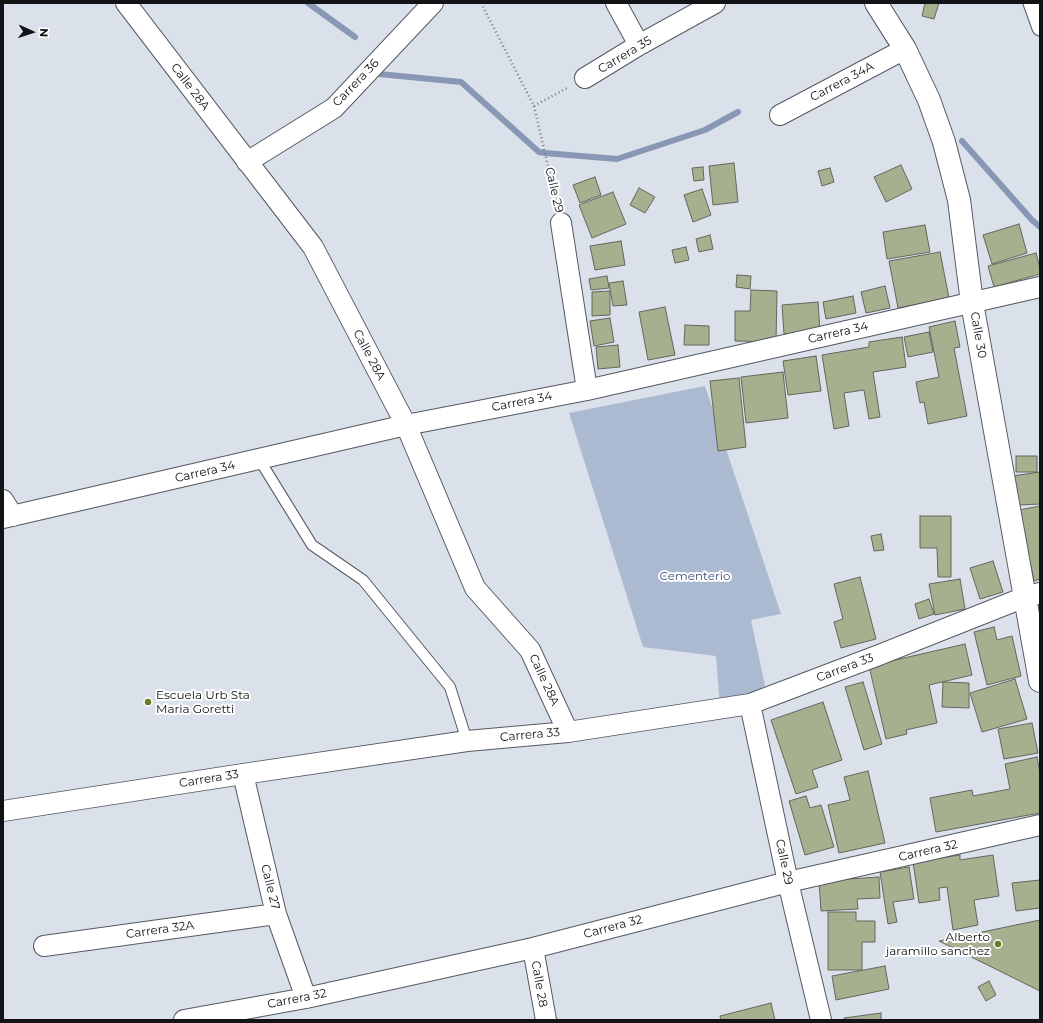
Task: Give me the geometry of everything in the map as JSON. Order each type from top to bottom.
[{"type":"main road","name":"Calle 30","points":[[876,3],[905,50],[929,100],[944,142],[959,200],[972,303],[1032,595],[1040,681]]},
{"type":"street","name":"Calle 28A","points":[[126,3],[312,247],[406,425],[475,588],[530,650],[568,732]]},
{"type":"street","name":"Carrera 36","points":[[247,162],[334,108],[433,3]]},
{"type":"street","points":[[616,3],[639,45]]},
{"type":"street","name":"Carrera 35","points":[[585,78],[639,45],[715,3]]},
{"type":"street","points":[[1031,3],[1040,28]]},
{"type":"street","name":"Carrera 34A","points":[[780,115],[905,50]]},
{"type":"street","name":"Calle 29","points":[[561,223],[587,390]]},
{"type":"street","name":"Carrera 34","points":[[6,511],[260,459],[406,425],[587,390],[1040,287]]},
{"type":"street","name":"Carrera 33","points":[[3,811],[467,741],[568,732],[750,704],[1032,595]]},
{"type":"street","name":"Calle 29","points":[[750,704],[788,882],[821,1020]]},
{"type":"street","name":"Calle 27","points":[[243,774],[276,914],[306,998]]},
{"type":"street","name":"Carrera 32","points":[[184,1020],[306,998],[533,948],[788,882],[1040,825]]},
{"type":"street","name":"Carrera 32A","points":[[44,946],[276,914]]},
{"type":"street","name":"Calle 28","points":[[533,948],[546,1020]]},
{"type":"lane","points":[[260,459],[312,545],[363,580],[450,687],[467,741]]},
{"type":"path","name":"Calle 29","points":[[481,3],[534,106],[561,223]]},
{"type":"path","name":"Carrera 35","points":[[534,106],[585,78]]},
{"type":"green space","name":"Cementerio","points":[[705,386],[781,614],[751,620],[765,686],[720,706],[716,656],[643,647],[569,413]]},
{"type":"building","points":[[925,3],[939,3],[934,19],[922,16]]},
{"type":"building","points":[[734,163],[738,202],[713,205],[709,166]]},
{"type":"building","points":[[901,165],[912,189],[886,202],[874,177]]},
{"type":"building","points":[[703,167],[704,180],[694,181],[692,168]]},
{"type":"building","points":[[830,168],[834,182],[822,186],[818,171]]},
{"type":"building","points":[[595,177],[601,195],[580,203],[573,185]]},
{"type":"building","points":[[639,188],[655,197],[645,213],[630,205]]},
{"type":"building","points":[[702,189],[711,215],[693,222],[684,195]]},
{"type":"building","points":[[613,192],[626,224],[592,238],[579,205]]},
{"type":"building","points":[[1019,224],[1027,253],[992,264],[983,235]]},
{"type":"building","points":[[925,225],[930,252],[887,259],[883,232]]},
{"type":"building","points":[[710,235],[713,249],[699,252],[696,239]]},
{"type":"building","points":[[621,241],[625,265],[595,270],[590,246]]},
{"type":"building","points":[[686,247],[689,260],[675,263],[672,250]]},
{"type":"building","points":[[940,252],[949,298],[898,308],[889,261]]},
{"type":"building","points":[[1036,253],[1040,274],[994,287],[988,266]]},
{"type":"building","points":[[737,275],[751,276],[750,289],[736,287]]},
{"type":"building","points":[[607,276],[609,288],[591,290],[589,279]]},
{"type":"building","points":[[623,281],[627,305],[613,306],[609,283]]},
{"type":"building","points":[[885,286],[890,308],[866,313],[861,292]]},
{"type":"building","points":[[751,290],[777,291],[776,342],[735,341],[735,311],[750,311]]},
{"type":"building","points":[[610,291],[610,315],[592,316],[592,292]]},
{"type":"building","points":[[853,296],[856,313],[826,319],[823,302]]},
{"type":"building","points":[[818,302],[820,331],[784,334],[782,305]]},
{"type":"building","points":[[665,307],[675,355],[648,360],[639,312]]},
{"type":"building","points":[[610,318],[614,342],[594,346],[590,321]]},
{"type":"building","points":[[955,321],[960,347],[954,348],[967,416],[928,424],[924,402],[920,403],[916,382],[939,377],[929,327]]},
{"type":"building","points":[[685,325],[709,326],[709,345],[684,345]]},
{"type":"building","points":[[929,332],[933,352],[908,357],[904,337]]},
{"type":"building","points":[[902,337],[906,367],[873,372],[880,417],[869,419],[864,390],[844,393],[849,426],[834,429],[822,355],[869,347],[869,342]]},
{"type":"building","points":[[618,345],[620,367],[598,369],[596,347]]},
{"type":"building","points":[[816,356],[821,391],[788,395],[783,361]]},
{"type":"building","points":[[783,372],[788,418],[746,423],[741,377]]},
{"type":"building","points":[[739,378],[746,447],[718,451],[710,381]]},
{"type":"building","points":[[1016,456],[1037,456],[1037,472],[1016,472]]},
{"type":"building","points":[[1040,472],[1040,504],[1019,505],[1012,476]]},
{"type":"building","points":[[1040,506],[1040,579],[1034,581],[1019,510]]},
{"type":"building","points":[[920,516],[951,516],[951,577],[938,577],[937,548],[920,548]]},
{"type":"building","points":[[881,534],[884,550],[874,551],[871,536]]},
{"type":"building","points":[[993,561],[1003,592],[980,599],[970,568]]},
{"type":"building","points":[[860,577],[876,639],[841,648],[834,622],[843,619],[834,584]]},
{"type":"building","points":[[960,579],[965,609],[935,615],[929,584]]},
{"type":"building","points":[[929,599],[934,614],[919,619],[915,604]]},
{"type":"building","points":[[1040,601],[1040,625],[1035,602]]},
{"type":"building","points":[[994,627],[997,640],[1012,636],[1021,676],[987,685],[974,632]]},
{"type":"building","points":[[965,644],[972,675],[929,685],[937,723],[906,730],[907,734],[886,739],[869,666]]},
{"type":"building","points":[[1015,679],[1027,719],[982,732],[970,693]]},
{"type":"building","points":[[863,682],[882,744],[864,750],[845,687]]},
{"type":"building","points":[[943,682],[969,683],[969,708],[942,707]]},
{"type":"building","points":[[823,702],[842,760],[812,770],[818,787],[796,794],[771,720]]},
{"type":"building","points":[[1032,723],[1038,753],[1004,759],[998,729]]},
{"type":"building","points":[[1037,757],[1040,773],[1040,813],[936,832],[930,798],[972,790],[973,796],[1010,789],[1005,764]]},
{"type":"building","points":[[868,771],[885,843],[839,853],[828,805],[850,800],[844,777]]},
{"type":"building","points":[[806,796],[810,808],[821,805],[834,847],[805,855],[789,801]]},
{"type":"building","points":[[960,855],[960,860],[993,855],[999,896],[974,900],[978,925],[953,930],[947,887],[939,888],[940,900],[919,903],[913,862]]},
{"type":"building","points":[[909,867],[914,899],[893,902],[897,922],[888,924],[880,872]]},
{"type":"building","points":[[879,877],[880,898],[857,899],[858,909],[821,911],[819,881]]},
{"type":"building","points":[[1040,880],[1040,908],[1016,911],[1012,883]]},
{"type":"building","points":[[828,912],[856,912],[856,921],[875,921],[875,942],[862,942],[862,970],[828,970]]},
{"type":"building","points":[[1040,920],[1040,991],[939,941]]},
{"type":"building","points":[[885,966],[889,989],[836,1000],[832,976]]},
{"type":"building","points":[[989,981],[996,995],[986,1001],[978,987]]},
{"type":"building","points":[[771,1003],[775,1020],[721,1020],[720,1016]]},
{"type":"building","points":[[881,1013],[881,1020],[844,1020],[844,1018]]},
{"type":"waterway","points":[[308,3],[355,37]]},
{"type":"waterway","points":[[379,74],[461,82],[539,152],[545,153],[617,159],[705,130],[738,112]]},
{"type":"waterway","points":[[962,141],[1032,220],[1040,227]]},
{"type":"place","name":"Escuela Urb Sta Maria Goretti","points":[[148,702]]},
{"type":"place","name":"Alberto jaramillo sanchez","points":[[998,944]]}]
